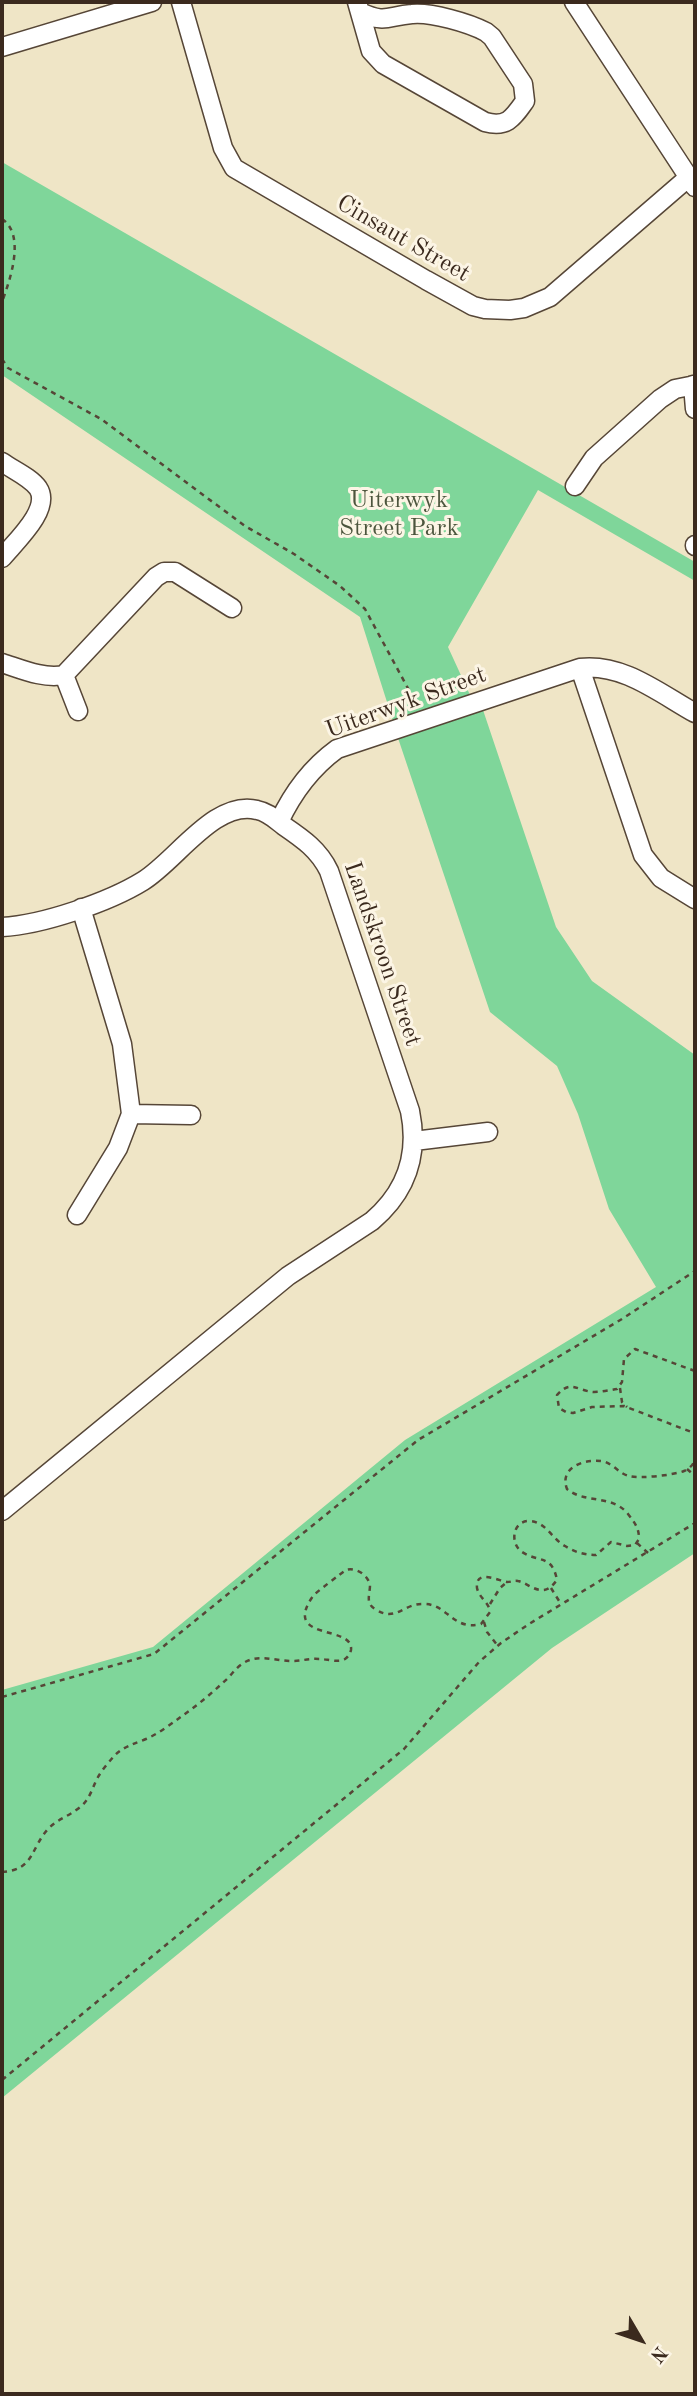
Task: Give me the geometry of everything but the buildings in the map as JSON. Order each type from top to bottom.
[{"type":"street","points":[[2,47],[112,8],[152,2]]},
{"type":"street","name":"Cinsaut Street","points":[[181,2],[223,148],[234,168],[473,306],[510,310],[524,308],[550,297],[692,182]]},
{"type":"street","points":[[574,2],[692,182]]},
{"type":"street","points":[[358,7],[377,20],[429,14],[486,32],[523,84],[525,101],[508,122],[496,125],[485,122],[376,59],[371,51],[358,7]]},
{"type":"street","points":[[575,486],[594,458],[660,399],[675,389],[694,385],[695,409]]},
{"type":"street","points":[[2,462],[34,485],[41,499],[38,513],[2,558]]},
{"type":"street","points":[[2,663],[31,672],[64,675],[156,577],[164,572],[175,572],[232,608]]},
{"type":"street","name":"Uiterwyk Street","points":[[279,822],[287,804],[303,781],[337,749],[580,668],[601,667],[624,673],[695,713]]},
{"type":"street","points":[[580,668],[643,855],[661,878],[695,899]]},
{"type":"street","points":[[64,675],[78,711]]},
{"type":"street","name":"Landskroon Street","points":[[2,927],[21,925],[81,908],[124,891],[147,879],[213,821],[229,811],[238,809],[267,813],[316,849],[329,871],[410,1111],[414,1141],[407,1176],[383,1212],[288,1276],[2,1511]]},
{"type":"street","points":[[77,1214],[118,1147],[131,1114],[122,1044],[81,908]]},
{"type":"street","points":[[131,1114],[191,1115]]},
{"type":"street","points":[[414,1141],[488,1132]]},
{"type":"path","points":[[2,219],[12,230],[14,243],[12,271],[2,302]]},
{"type":"path","points":[[2,359],[8,368]]},
{"type":"path","points":[[2,365],[100,419],[245,526],[294,554],[340,586],[365,609],[426,720]]},
{"type":"path","points":[[2,1697],[154,1654],[418,1440],[622,1319],[695,1271]]},
{"type":"path","points":[[695,1371],[635,1349],[624,1359],[622,1381],[617,1389],[593,1392],[566,1387],[557,1395],[556,1402],[559,1408],[573,1413],[592,1408],[624,1406],[680,1426],[694,1433],[695,1437]]},
{"type":"path","points":[[620,1385],[622,1402],[629,1408]]},
{"type":"path","points":[[489,1609],[489,1604],[478,1592],[477,1586],[484,1577],[517,1581],[536,1590],[551,1588],[556,1580],[550,1563],[520,1551],[516,1546],[513,1538],[516,1528],[524,1522],[540,1524],[565,1547],[588,1555],[596,1555],[611,1542],[627,1546],[639,1539],[637,1524],[624,1509],[609,1501],[570,1492],[564,1482],[571,1467],[608,1462],[626,1476],[635,1477],[683,1471],[695,1460]]},
{"type":"path","points":[[687,1469],[695,1475]]},
{"type":"path","points":[[2,2080],[404,1749],[479,1662],[498,1646],[561,1604],[695,1523]]},
{"type":"path","points":[[636,1543],[648,1553]]},
{"type":"path","points":[[2,1871],[15,1871],[24,1866],[49,1828],[80,1807],[88,1798],[99,1775],[115,1755],[126,1746],[146,1739],[183,1716],[243,1663],[256,1658],[289,1661],[347,1658],[351,1653],[351,1646],[345,1638],[316,1629],[304,1614],[316,1592],[348,1570],[364,1575],[370,1586],[370,1604],[374,1609],[388,1615],[394,1615],[408,1606],[426,1604],[465,1625],[474,1626],[484,1621]]},
{"type":"path","points":[[498,1646],[487,1632],[484,1621],[500,1588],[510,1581]]},
{"type":"path","points":[[551,1588],[561,1604]]},
{"type":"green space","name":"Uiterwyk Street Park","points":[[2,162],[695,562],[695,581],[538,490],[448,647],[470,695],[393,721],[360,617],[2,375]]},
{"type":"green space","points":[[483,710],[556,927],[592,981],[695,1055],[695,1553],[552,1648],[2,2098],[2,1690],[153,1647],[405,1440],[656,1287],[609,1209],[578,1114],[557,1066],[490,1012],[398,738]]}]
